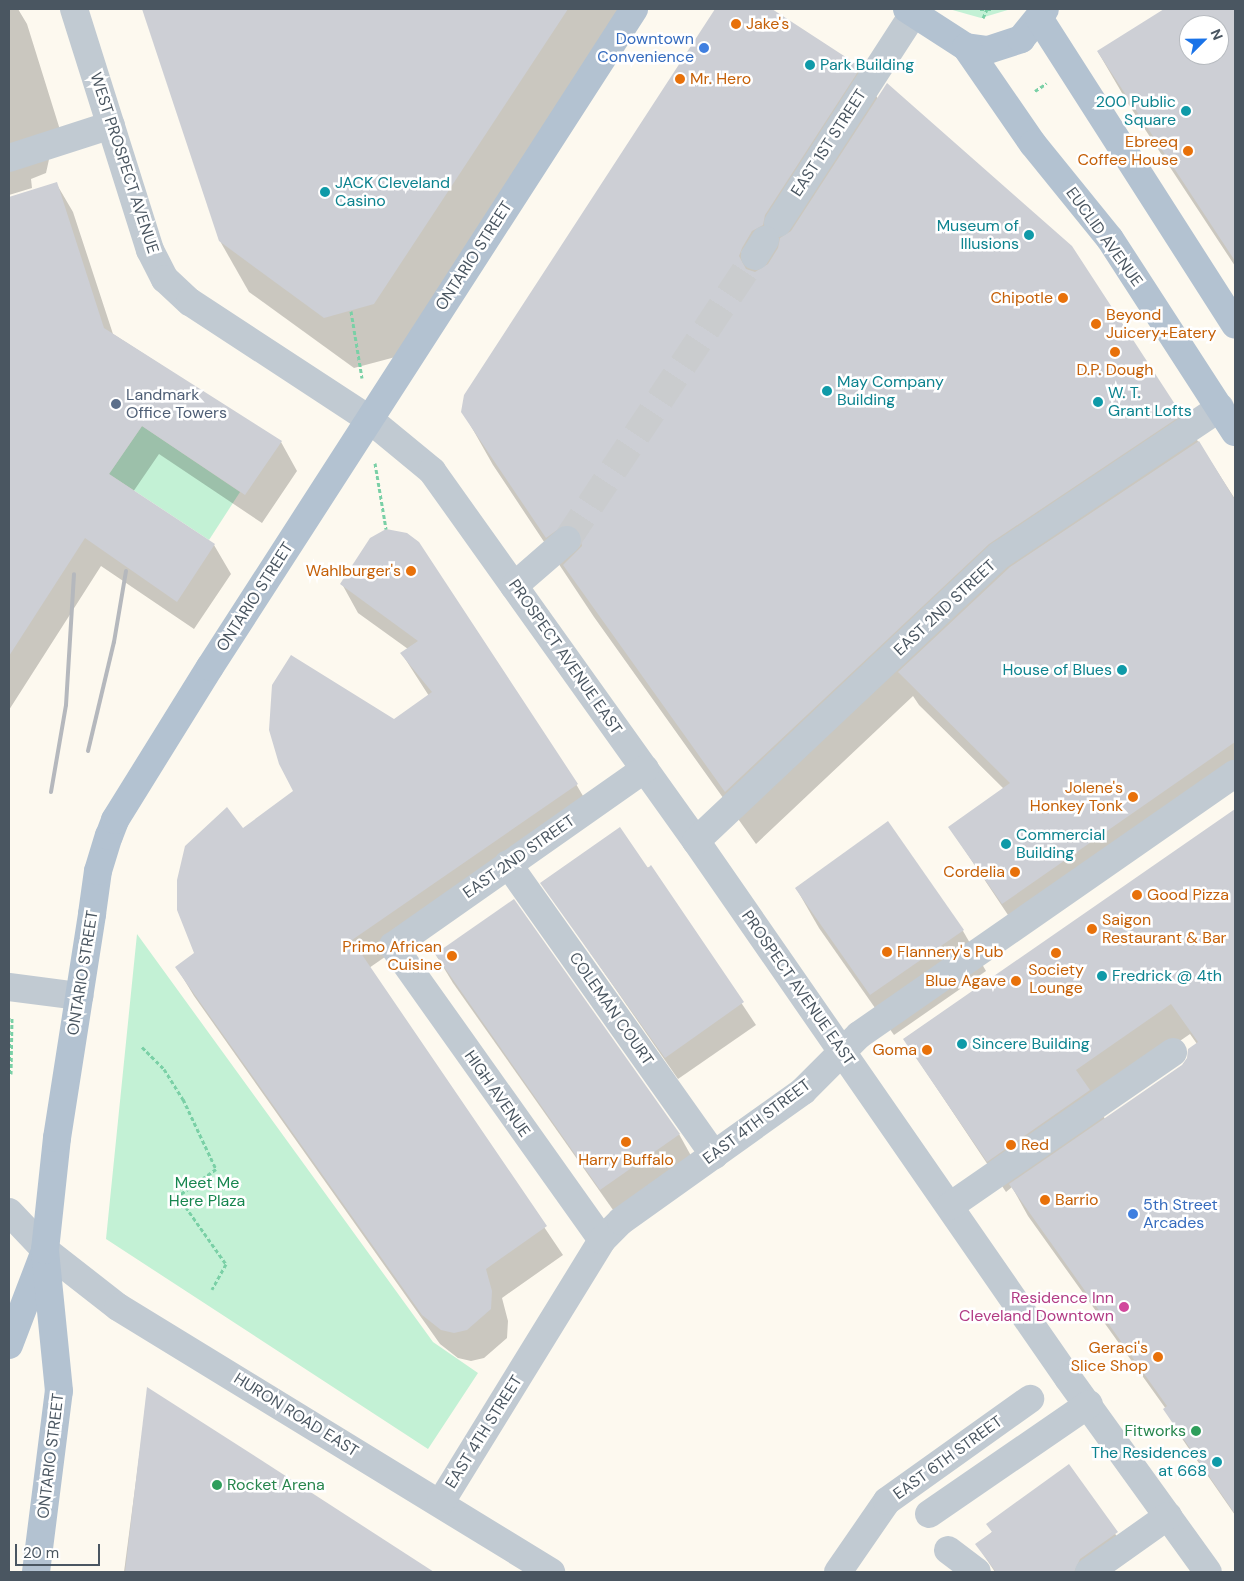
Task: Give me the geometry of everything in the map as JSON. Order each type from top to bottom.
[{"type":"main road","name":"ONTARIO STREET","points":[[36,1572],[60,1392],[45,1250],[57,1138],[98,871],[116,820],[369,420],[634,9]]},
{"type":"main road","points":[[911,11],[966,47],[988,50],[1012,44],[1031,30],[1042,13],[1235,325]]},
{"type":"main road","name":"EUCLID AVENUE","points":[[966,47],[1033,144],[1110,239],[1235,432]]},
{"type":"main road","name":"ONTARIO STREET","points":[[9,1345],[45,1250]]},
{"type":"street","name":"WEST PROSPECT AVENUE","points":[[74,9],[150,250],[165,279],[190,302],[369,420]]},
{"type":"street","name":"EAST 1ST STREET","points":[[766,240],[911,11]]},
{"type":"street","points":[[9,158],[111,125]]},
{"type":"street","name":"EAST 2ND STREET","points":[[696,841],[1000,555],[1220,408]]},
{"type":"street","name":"PROSPECT AVENUE EAST","points":[[369,420],[432,471],[696,841],[1208,1572]]},
{"type":"street","points":[[514,586],[567,540]]},
{"type":"street","name":"EAST 2ND STREET","points":[[393,946],[645,769]]},
{"type":"street","name":"EAST 4TH STREET","points":[[441,1502],[602,1240],[621,1221],[803,1091],[841,1050],[1235,774]]},
{"type":"street","name":"COLEMAN COURT","points":[[508,864],[714,1155]]},
{"type":"street","name":"HIGH AVENUE","points":[[393,946],[602,1240]]},
{"type":"street","points":[[9,987],[80,996]]},
{"type":"street","points":[[950,1206],[1172,1052]]},
{"type":"street","name":"HURON ROAD EAST","points":[[9,1212],[45,1250],[118,1307],[441,1502],[551,1572]]},
{"type":"street","name":"EAST 6TH STREET","points":[[838,1572],[887,1501],[1030,1399]]},
{"type":"street","points":[[929,1514],[1089,1404]]},
{"type":"street","points":[[1089,1572],[1168,1516]]},
{"type":"street","points":[[948,1550],[977,1572]]},
{"type":"path","points":[[980,9],[989,9],[984,18]]},
{"type":"path","points":[[1035,91],[1049,82]]},
{"type":"path","points":[[9,1070],[11,1074],[12,1014]]},
{"type":"path","points":[[142,1047],[164,1069],[184,1100],[216,1169],[178,1196],[226,1264],[212,1290]]},
{"type":"shaded area","points":[[9,9],[1235,9],[1235,1572],[9,1572]]},
{"type":"green space","points":[[949,9],[1011,9],[981,18]]},
{"type":"green space","points":[[142,426],[240,492],[209,540],[109,474]]},
{"type":"green space","name":"Meet Me Here Plaza","points":[[137,934],[433,1342],[478,1373],[428,1449],[106,1239]]},
{"type":"building","name":"JACK Cleveland Casino","points":[[142,9],[568,9],[374,304],[324,318],[219,241]]},
{"type":"building","points":[[715,9],[772,9],[861,67],[765,215],[763,225],[752,231],[742,248],[739,256],[746,269],[755,272],[768,264],[778,248],[780,238],[791,231],[887,83],[1072,246],[1182,415],[989,544],[725,792],[563,565],[582,546],[579,530],[564,525],[546,538],[461,412],[464,395]]},
{"type":"building","name":"200 Public Square","points":[[1164,9],[1235,9],[1235,261],[1097,51]]},
{"type":"building","name":"Landmark Office Towers","points":[[57,182],[104,328],[282,441],[245,495],[142,426],[109,474],[215,544],[177,602],[85,538],[9,656],[9,197]]},
{"type":"building","points":[[1199,441],[1235,500],[1235,742],[1002,904],[948,827],[1010,783],[898,672],[1010,567]]},
{"type":"building","points":[[386,529],[407,533],[419,542],[578,784],[352,940],[547,1226],[486,1269],[492,1291],[491,1309],[467,1330],[454,1333],[441,1330],[422,1315],[175,967],[194,953],[177,910],[177,880],[185,846],[227,807],[243,828],[293,791],[279,764],[269,730],[272,685],[291,655],[394,719],[432,692],[400,653],[418,641],[340,584],[370,538]]},
{"type":"building","points":[[1235,809],[1235,1514],[1163,1409],[1167,1406],[1009,1184],[1182,1065],[1187,1058],[1188,1049],[1198,1042],[1171,1004],[1076,1070],[1090,1090],[987,1162],[903,1039]]},
{"type":"building","points":[[888,821],[964,930],[870,995],[795,888]]},
{"type":"building","points":[[620,827],[648,868],[651,865],[744,1002],[665,1058],[540,883]]},
{"type":"building","points":[[514,899],[680,1134],[600,1190],[435,954]]},
{"type":"building","name":"Rocket Arena","points":[[147,1387],[261,1460],[434,1572],[125,1572]]},
{"type":"building","points":[[1069,1464],[1118,1532],[1080,1559],[1074,1572],[996,1572],[975,1544],[992,1532],[986,1524]]},
{"type":"tunnel","points":[[567,540],[755,256]]},
{"type":"railway","points":[[88,751],[114,642],[126,571]]},
{"type":"railway","points":[[51,792],[66,705],[74,574]]},
{"type":"place","name":"Jake's","points":[[736,24]]},
{"type":"place","name":"Downtown Convenience","points":[[704,48]]},
{"type":"place","name":"Park Building","points":[[810,65]]},
{"type":"place","name":"Mr. Hero","points":[[680,79]]},
{"type":"place","name":"200 Public Square","points":[[1186,111]]},
{"type":"place","name":"Ebreeq Coffee House","points":[[1188,151]]},
{"type":"place","name":"JACK Cleveland Casino","points":[[325,192]]},
{"type":"place","name":"Museum of Illusions","points":[[1029,235]]},
{"type":"place","name":"Chipotle","points":[[1063,298]]},
{"type":"place","name":"Beyond Juicery+Eatery","points":[[1096,324]]},
{"type":"place","name":"D.P. Dough","points":[[1115,352]]},
{"type":"place","name":"May Company Building","points":[[827,391]]},
{"type":"place","name":"W. T. Grant Lofts","points":[[1098,402]]},
{"type":"place","name":"Landmark Office Towers","points":[[116,404]]},
{"type":"place","name":"Wahlburger's","points":[[411,571]]},
{"type":"place","name":"House of Blues","points":[[1122,670]]},
{"type":"place","name":"Jolene's Honkey Tonk","points":[[1133,797]]},
{"type":"place","name":"Commercial Building","points":[[1006,844]]},
{"type":"place","name":"Cordelia","points":[[1015,872]]},
{"type":"place","name":"Good Pizza","points":[[1137,895]]},
{"type":"place","name":"Saigon Restaurant & Bar","points":[[1092,929]]},
{"type":"place","name":"Flannery's Pub","points":[[887,952]]},
{"type":"place","name":"Society Lounge","points":[[1056,953]]},
{"type":"place","name":"Primo African Cuisine","points":[[452,956]]},
{"type":"place","name":"Fredrick @ 4th","points":[[1102,976]]},
{"type":"place","name":"Blue Agave","points":[[1016,981]]},
{"type":"place","name":"Sincere Building","points":[[962,1044]]},
{"type":"place","name":"Goma","points":[[927,1050]]},
{"type":"place","name":"Harry Buffalo","points":[[626,1142]]},
{"type":"place","name":"Red","points":[[1011,1145]]},
{"type":"place","name":"Barrio","points":[[1045,1200]]},
{"type":"place","name":"5th Street Arcades","points":[[1133,1214]]},
{"type":"place","name":"Residence Inn Cleveland Downtown","points":[[1124,1307]]},
{"type":"place","name":"Geraci's Slice Shop","points":[[1158,1357]]},
{"type":"place","name":"Fitworks","points":[[1196,1431]]},
{"type":"place","name":"The Residences at 668","points":[[1217,1462]]},
{"type":"place","name":"Rocket Arena","points":[[217,1485]]}]
